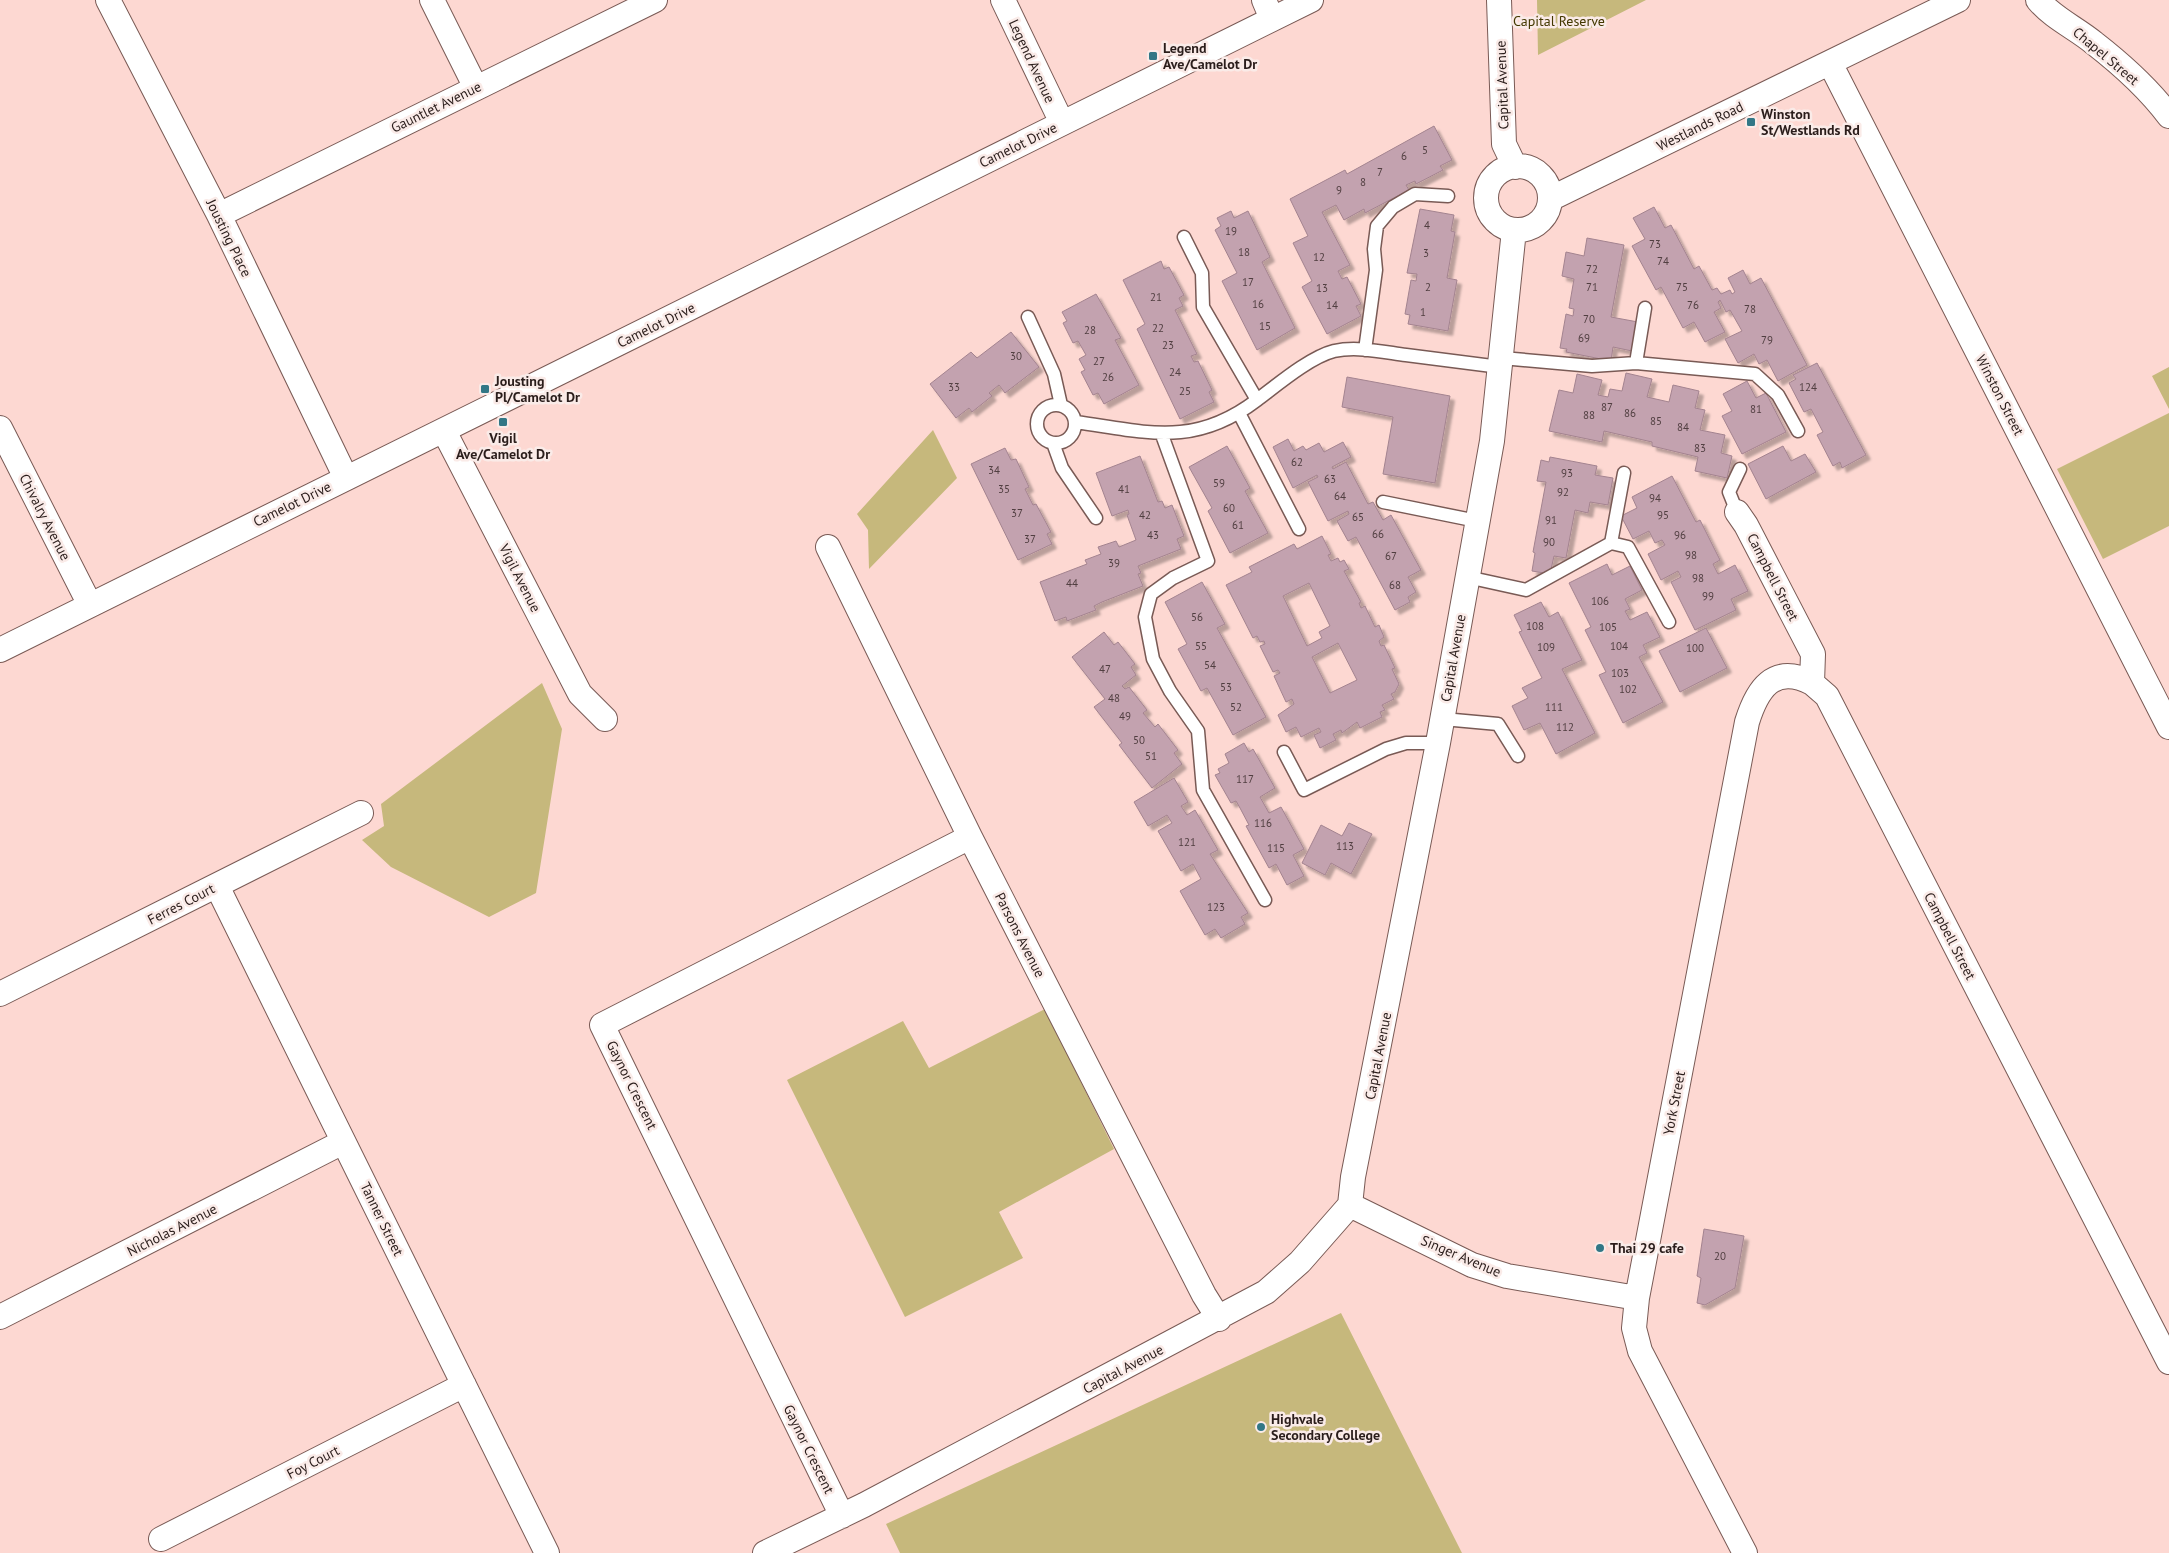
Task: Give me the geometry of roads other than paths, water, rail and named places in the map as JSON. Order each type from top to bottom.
[{"type":"street","name":"Jousting Place","points":[[108,0],[219,215],[346,478]]},
{"type":"street","points":[[432,0],[476,88]]},
{"type":"street","name":"Gauntlet Avenue","points":[[219,215],[655,0]]},
{"type":"street","name":"Legend Avenue","points":[[1003,0],[1062,123]]},
{"type":"street","name":"Camelot Drive","points":[[0,650],[1062,123],[1268,10],[1311,0]]},
{"type":"street","name":"Capital Avenue","points":[[1499,0],[1504,144],[1515,167]]},
{"type":"street","name":"Westlands Road","points":[[1550,198],[1958,0]]},
{"type":"street","name":"Chapel Street","points":[[2038,0],[2052,13],[2093,42],[2134,77],[2169,116]]},
{"type":"street","name":"Winston Street","points":[[1830,63],[2169,727]]},
{"type":"street","points":[[1515,167],[1526,168],[1536,172],[1544,180],[1550,198],[1548,209],[1542,219],[1534,226],[1524,230],[1514,230],[1494,220],[1486,200],[1488,189],[1493,179],[1501,172],[1515,167]]},
{"type":"street","name":"Capital Avenue","points":[[765,1553],[842,1516],[1219,1319],[1266,1292],[1300,1262],[1350,1205],[1353,1177],[1438,743],[1492,441],[1514,230]]},
{"type":"street","name":"Chivalry Avenue","points":[[0,428],[90,604]]},
{"type":"street","name":"Vigil Avenue","points":[[444,431],[580,694],[605,719]]},
{"type":"street","name":"Campbell Street","points":[[1737,512],[1746,525],[1813,654],[1812,682],[1827,696],[2169,1362]]},
{"type":"street","name":"Parsons Avenue","points":[[828,548],[970,837],[1204,1295],[1219,1319]]},
{"type":"street","name":"York Street","points":[[1745,1553],[1640,1351],[1634,1328],[1637,1298],[1747,722],[1754,699],[1765,685],[1777,678],[1790,676],[1801,677],[1812,682]]},
{"type":"street","name":"Ferres Court","points":[[0,994],[361,813]]},
{"type":"street","name":"Gaynor Crescent","points":[[842,1516],[602,1025],[970,837]]},
{"type":"street","name":"Tanner Street","points":[[217,886],[548,1553]]},
{"type":"street","name":"Nicholas Avenue","points":[[0,1317],[343,1142]]},
{"type":"street","name":"Singer Avenue","points":[[1350,1205],[1472,1264],[1507,1276],[1637,1298]]},
{"type":"street","name":"Foy Court","points":[[161,1539],[464,1385]]},
{"type":"lane","points":[[1365,350],[1376,270],[1374,249],[1377,226],[1393,207],[1415,194],[1448,196]]},
{"type":"lane","points":[[1184,237],[1202,273],[1202,307],[1257,400]]},
{"type":"lane","points":[[1636,363],[1645,308]]},
{"type":"lane","points":[[1028,317],[1054,374],[1061,405],[1072,413],[1076,422],[1071,437],[1066,441],[1053,443],[1040,436],[1037,426],[1038,419],[1048,407],[1061,405]]},
{"type":"lane","points":[[1076,422],[1162,435],[1205,428],[1239,413],[1293,372],[1333,351],[1365,350],[1501,363],[1592,366],[1636,363],[1754,374],[1778,394],[1798,431]]},
{"type":"lane","points":[[1239,413],[1300,529]]},
{"type":"lane","points":[[1162,435],[1208,561],[1173,578],[1151,594],[1145,617],[1153,659],[1170,691],[1198,731],[1203,790],[1265,900]]},
{"type":"lane","points":[[1053,443],[1062,468],[1096,518]]},
{"type":"lane","points":[[1737,512],[1729,492],[1740,469]]},
{"type":"lane","points":[[1611,543],[1624,473]]},
{"type":"lane","points":[[1383,502],[1477,522]]},
{"type":"lane","points":[[1467,577],[1526,590],[1611,543],[1628,547],[1668,622]]},
{"type":"lane","points":[[1442,718],[1498,724],[1518,756]]},
{"type":"lane","points":[[1284,752],[1304,790],[1386,749],[1406,743],[1438,743]]},
{"type":"place","name":"Legend Ave/Camelot Dr","points":[[1153,56]]},
{"type":"place","name":"Winston St/Westlands Rd","points":[[1751,122]]},
{"type":"place","name":"Jousting Pl/Camelot Dr","points":[[485,389]]},
{"type":"place","name":"Vigil Ave/Camelot Dr","points":[[503,422]]},
{"type":"place","name":"Thai 29 cafe","points":[[1600,1248]]},
{"type":"place","name":"Highvale Secondary College","points":[[1261,1427]]},
{"type":"park label","name":"Capital Reserve","points":[[1559,21]]}]
